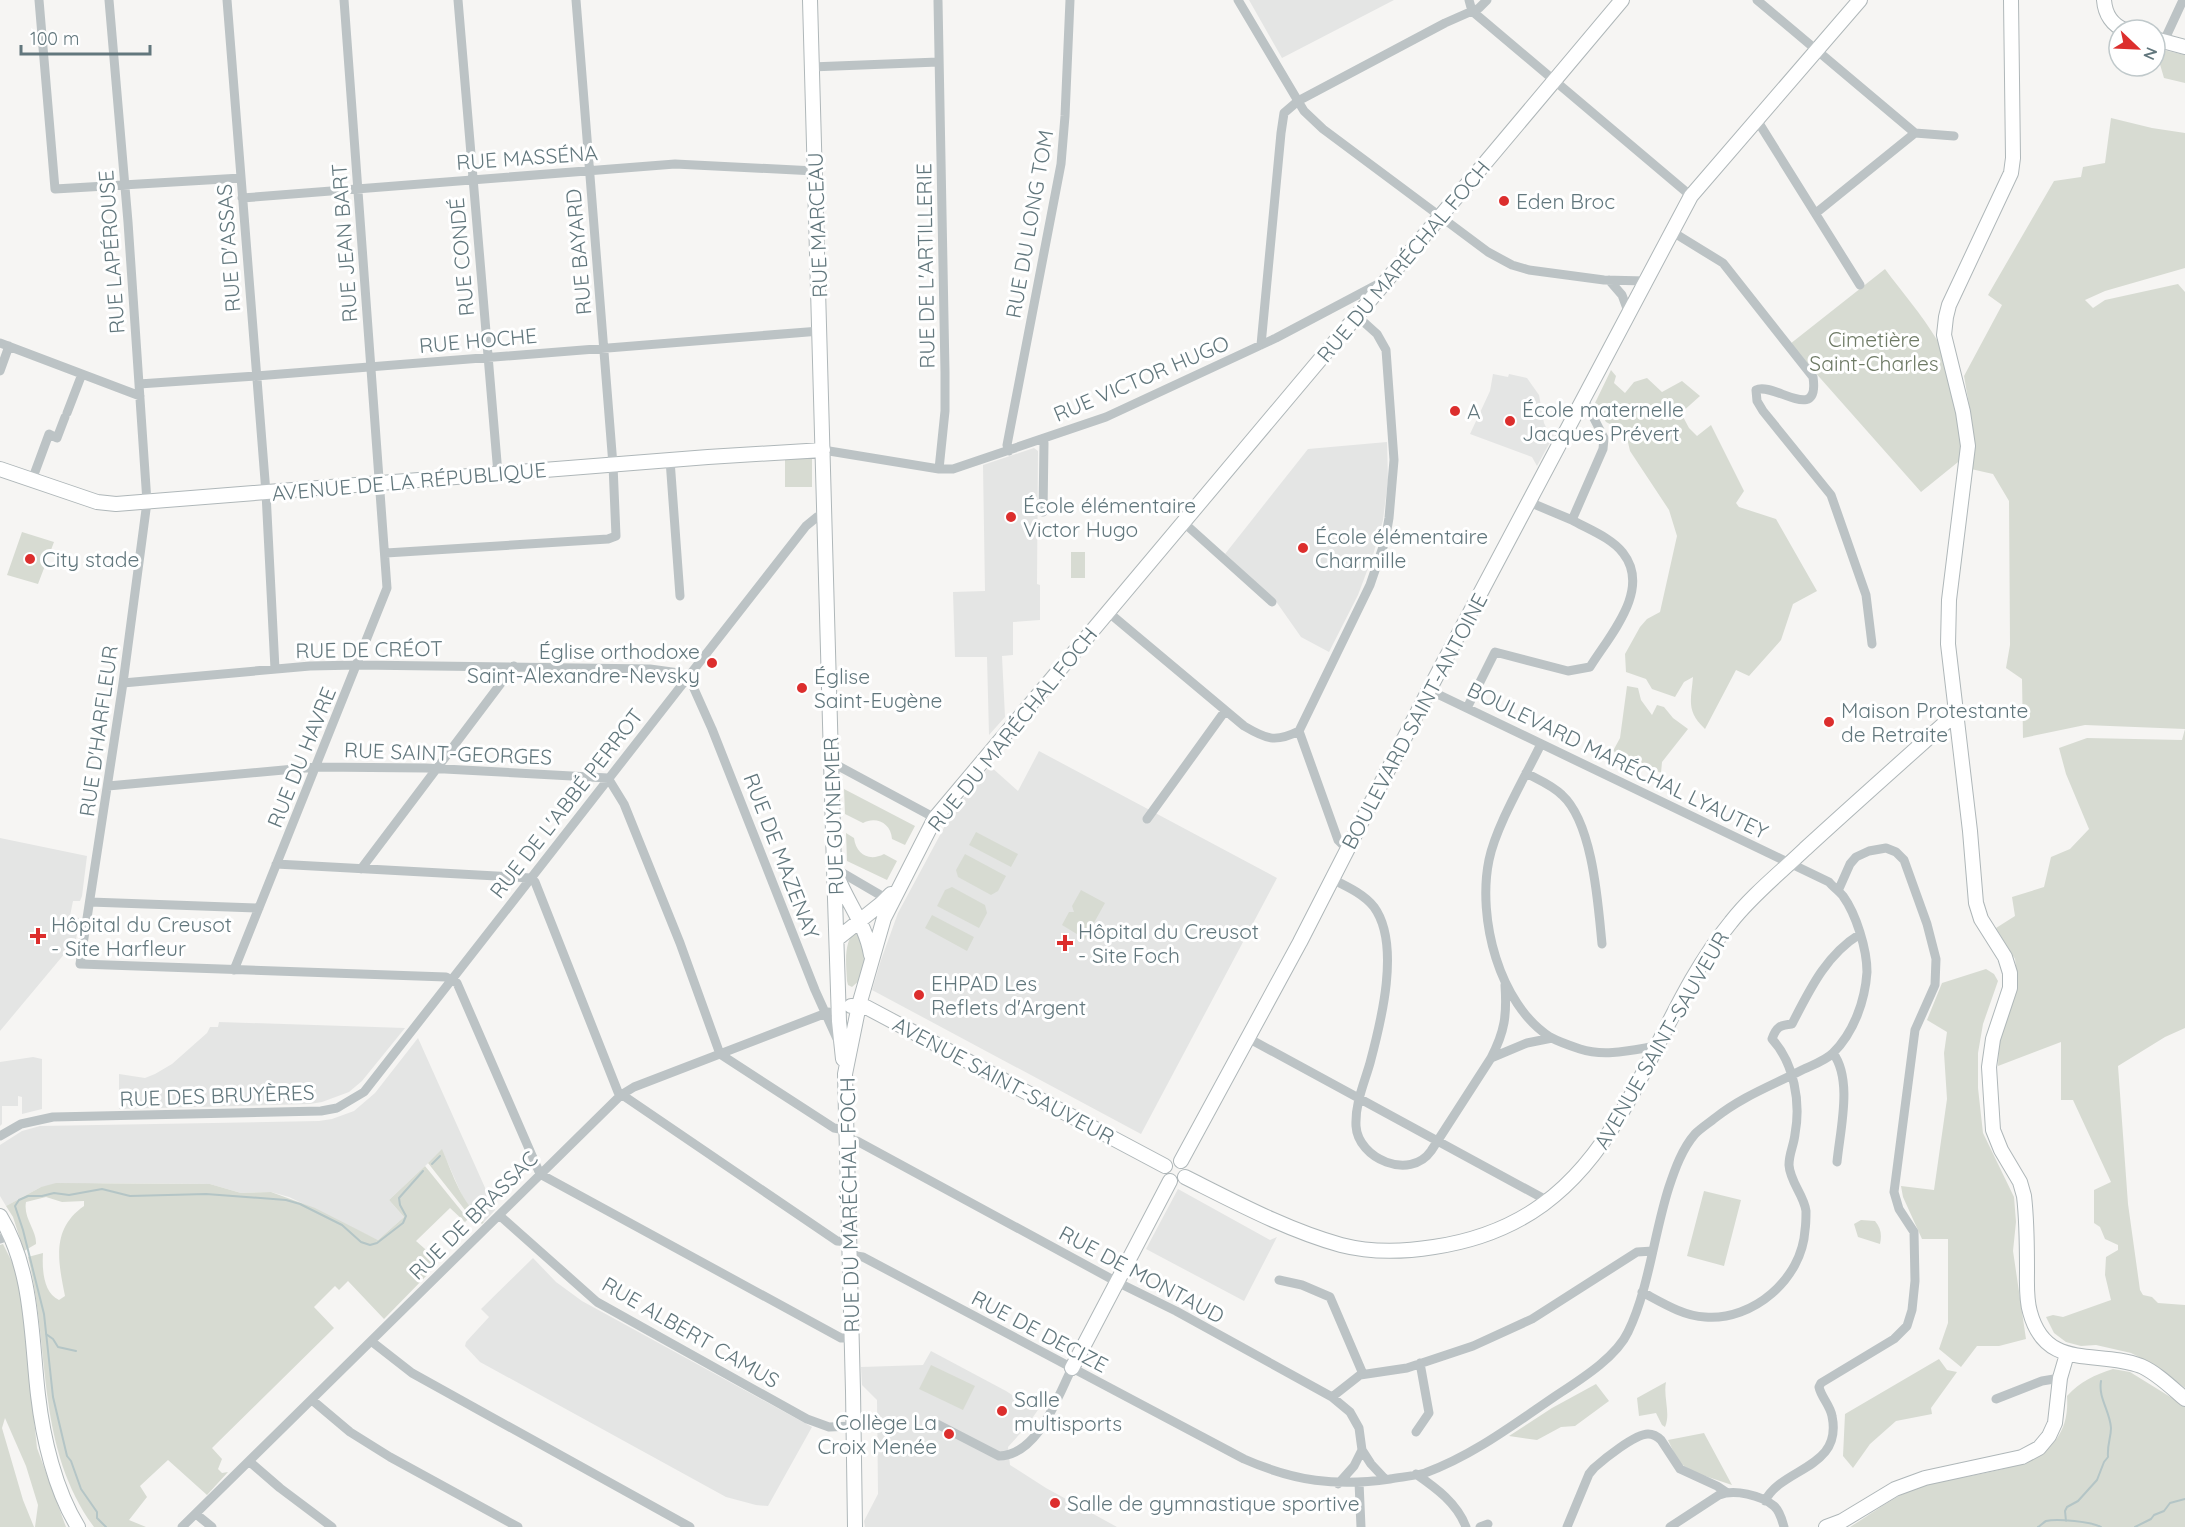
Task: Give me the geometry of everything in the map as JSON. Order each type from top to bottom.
[{"type":"street","points":[[39,0],[55,189],[241,178]]},
{"type":"street","name":"RUE LAPÉROUSE","points":[[110,0],[147,502]]},
{"type":"street","name":"RUE D'ASSAS","points":[[227,0],[266,493],[275,669]]},
{"type":"street","name":"RUE JEAN BART","points":[[344,0],[380,483]]},
{"type":"street","name":"RUE CONDÉ","points":[[458,0],[498,474]]},
{"type":"street","name":"RUE BAYARD","points":[[386,554],[565,543],[616,536],[613,465],[576,0]]},
{"type":"street","name":"RUE MARCEAU","points":[[810,0],[823,450]]},
{"type":"street","name":"RUE DU LONG TOM","points":[[1009,451],[1007,445],[1009,433],[1061,164],[1070,0]]},
{"type":"street","points":[[1238,0],[1304,111],[1323,129],[1488,252],[1512,265],[1529,270],[1610,280],[1646,281]]},
{"type":"street","points":[[1469,0],[1472,11],[1691,196]]},
{"type":"street","points":[[1261,345],[1282,120],[1287,108],[1446,23],[1479,8],[1487,0]]},
{"type":"street","name":"RUE DU MARÉCHAL FOCH","points":[[855,1527],[845,1074],[871,960],[884,918],[900,883],[935,818],[1622,0]]},
{"type":"street","points":[[1757,0],[1915,133],[1954,136]]},
{"type":"street","name":"BOULEVARD SAINT-ANTOINE","points":[[1181,1161],[1691,196],[1860,0]]},
{"type":"street","points":[[2011,0],[2013,158],[2011,173],[1949,305],[1945,326],[1946,344],[1963,412],[1968,446],[1948,616],[1948,644],[1955,714],[1970,831],[1976,903],[1981,919],[2005,957],[2010,973],[2010,988],[1992,1039],[1989,1067],[1993,1130],[2025,1196],[2029,1311],[2035,1327],[2048,1344],[2067,1354],[2125,1362],[2143,1367],[2185,1400]]},
{"type":"street","points":[[2104,0],[2110,18]]},
{"type":"street","points":[[2167,28],[2183,0]]},
{"type":"street","name":"RUE DE L'ARTILLERIE","points":[[938,1],[945,372],[945,411],[939,469]]},
{"type":"street","points":[[2167,42],[2185,47]]},
{"type":"street","points":[[811,67],[938,62]]},
{"type":"street","points":[[1757,120],[1860,285]]},
{"type":"street","points":[[1816,213],[1915,133]]},
{"type":"street","name":"RUE MASSÉNA","points":[[242,198],[675,164],[815,171]]},
{"type":"street","points":[[1671,231],[1723,262],[1813,377],[1812,393],[1804,400],[1796,400],[1768,388],[1756,390],[1755,396],[1763,411],[1831,495],[1866,596],[1872,644]]},
{"type":"street","name":"RUE VICTOR HUGO","points":[[823,450],[939,469],[954,469],[1106,417],[1261,345],[1390,279]]},
{"type":"street","points":[[1610,280],[1622,295],[1629,314]]},
{"type":"street","points":[[1108,612],[1244,726],[1267,738],[1283,738],[1299,730],[1370,585],[1385,541],[1389,518],[1394,460],[1386,350],[1377,334],[1357,316]]},
{"type":"street","name":"RUE HOCHE","points":[[139,384],[820,331]]},
{"type":"street","points":[[0,371],[5,344],[140,396]]},
{"type":"street","points":[[32,480],[49,434],[57,438],[82,374]]},
{"type":"street","points":[[1572,520],[1603,449],[1605,438],[1584,399]]},
{"type":"street","points":[[1042,439],[1044,443],[1042,512]]},
{"type":"street","name":"AVENUE DE LA RÉPUBLIQUE","points":[[0,469],[97,502],[116,504],[823,450]]},
{"type":"street","name":"RUE GUYNEMER","points":[[823,450],[834,868],[845,1074]]},
{"type":"street","points":[[670,460],[680,596]]},
{"type":"street","name":"RUE DU HAVRE","points":[[234,970],[387,588],[380,483]]},
{"type":"street","name":"RUE D'HARFLEUR","points":[[147,502],[123,683],[81,964],[234,970]]},
{"type":"street","points":[[1467,708],[1495,652],[1568,671],[1590,666],[1629,605],[1632,589],[1631,571],[1623,552],[1605,538],[1572,520],[1529,502]]},
{"type":"street","name":"RUE DE L'ABBÉ PERROT","points":[[452,980],[806,526],[817,516],[825,516]]},
{"type":"street","points":[[1184,522],[1272,602]]},
{"type":"street","name":"RUE DE CRÉOT","points":[[123,683],[275,669],[358,665],[650,669],[679,673],[686,678]]},
{"type":"street","points":[[361,869],[514,666]]},
{"type":"street","name":"RUE DE MAZENAY","points":[[686,678],[691,682],[712,729],[842,1049]]},
{"type":"street","name":"BOULEVARD MARÉCHAL LYAUTEY","points":[[1429,690],[1790,863],[1828,882],[1838,891]]},
{"type":"street","points":[[1147,819],[1225,711]]},
{"type":"street","name":"AVENUE SAINT-SAUVEUR","points":[[1185,1177],[1311,1235],[1343,1245],[1376,1251],[1418,1250],[1457,1244],[1498,1230],[1533,1212],[1548,1201],[1598,1151],[1622,1112],[1693,979],[1731,921],[1790,863],[1955,714]]},
{"type":"street","points":[[1299,730],[1338,840],[1347,849]]},
{"type":"street","points":[[1332,879],[1358,893],[1372,904],[1378,914],[1387,942],[1386,982],[1381,1014],[1359,1098],[1356,1126],[1358,1139],[1374,1156],[1391,1164],[1408,1167],[1429,1155],[1502,1037],[1507,1008],[1505,984],[1490,936],[1486,896],[1489,860],[1500,829],[1541,744]]},
{"type":"street","points":[[831,762],[935,818]]},
{"type":"street","name":"RUE SAINT-GEORGES","points":[[108,786],[316,767],[438,769],[608,778]]},
{"type":"street","points":[[1526,773],[1564,796],[1578,819],[1593,866],[1602,944]]},
{"type":"street","points":[[608,778],[624,804],[633,826],[680,943],[720,1054]]},
{"type":"street","points":[[1765,1501],[1770,1492],[1827,1451],[1832,1439],[1832,1416],[1820,1392],[1821,1383],[1894,1339],[1907,1326],[1912,1310],[1916,1256],[1914,1232],[1899,1209],[1894,1192],[1915,1030],[1935,985],[1936,959],[1927,924],[1904,860],[1896,852],[1886,848],[1869,851],[1856,857],[1850,864],[1838,891],[1843,896],[1866,953],[1866,985],[1856,1019],[1833,1053],[1840,1063],[1844,1088],[1837,1162]]},
{"type":"street","points":[[276,864],[531,878],[535,882],[621,1095]]},
{"type":"street","points":[[834,868],[887,899]]},
{"type":"street","points":[[834,868],[861,920],[871,960]]},
{"type":"street","points":[[837,939],[887,899],[900,883]]},
{"type":"street","points":[[90,902],[259,908]]},
{"type":"street","points":[[1642,1292],[1681,1311],[1703,1317],[1727,1317],[1752,1307],[1775,1292],[1791,1272],[1805,1232],[1806,1210],[1790,1175],[1789,1155],[1795,1135],[1797,1109],[1792,1076],[1782,1050],[1772,1039],[1775,1029],[1780,1025],[1792,1023],[1829,960],[1845,943],[1860,934]]},
{"type":"street","points":[[234,970],[447,977],[457,983],[540,1174],[841,1338],[852,1338]]},
{"type":"street","name":"RUE DES BRUYÈRES","points":[[0,1136],[21,1124],[53,1117],[306,1112],[337,1108],[364,1092],[376,1079],[452,980]]},
{"type":"street","points":[[1505,984],[1524,1011],[1552,1038],[1582,1050],[1606,1053],[1657,1046]]},
{"type":"street","points":[[840,1008],[859,1005]]},
{"type":"street","name":"AVENUE SAINT-SAUVEUR","points":[[859,1005],[1165,1166]]},
{"type":"street","name":"RUE DE BRASSAC","points":[[182,1527],[621,1095],[840,1008]]},
{"type":"street","points":[[1248,1038],[1548,1201]]},
{"type":"street","points":[[1491,1058],[1527,1043],[1552,1038]]},
{"type":"street","name":"RUE DE DECIZE","points":[[621,1095],[859,1255],[1252,1463],[1294,1478],[1338,1484],[1416,1474],[1457,1459],[1507,1430],[1579,1380],[1613,1352],[1624,1341],[1629,1330],[1642,1292],[1662,1210],[1677,1163],[1696,1133],[1737,1102],[1792,1076],[1833,1053]]},
{"type":"street","name":"RUE DE MONTAUD","points":[[720,1054],[856,1141],[1117,1282],[1176,1311],[1332,1397],[1350,1412],[1359,1428],[1362,1450],[1385,1479]]},
{"type":"street","points":[[1171,1160],[1181,1161],[1186,1169],[1185,1177],[1179,1182],[1170,1181],[1165,1176],[1165,1166],[1171,1160]]},
{"type":"street","points":[[937,1424],[999,1456],[1008,1456],[1022,1449],[1033,1439],[1049,1414],[1170,1181]]},
{"type":"street","name":"RUE ALBERT CAMUS","points":[[499,1215],[597,1302],[807,1419],[829,1426],[854,1426]]},
{"type":"street","points":[[0,1216],[4,1237],[21,1267],[28,1299],[44,1435],[50,1463],[78,1527]]},
{"type":"street","points":[[1332,1397],[1363,1374],[1420,1364],[1473,1346],[1532,1320],[1637,1252],[1653,1251]]},
{"type":"street","points":[[1279,1280],[1302,1285],[1330,1297],[1363,1374]]},
{"type":"street","points":[[371,1341],[412,1373],[690,1527]]},
{"type":"street","points":[[1826,1527],[1842,1521],[1895,1489],[1926,1478],[2022,1457],[2038,1448],[2049,1436],[2055,1423],[2060,1378],[2067,1354]]},
{"type":"street","points":[[1416,1432],[1429,1413],[1420,1364]]},
{"type":"street","points":[[1996,1399],[2042,1381],[2060,1378]]},
{"type":"street","points":[[312,1400],[350,1432],[390,1457],[518,1527]]},
{"type":"street","points":[[1568,1527],[1589,1474],[1594,1468],[1646,1434],[1658,1436],[1680,1469],[1718,1486],[1725,1492]]},
{"type":"street","points":[[1338,1484],[1354,1466],[1362,1450]]},
{"type":"street","points":[[250,1462],[332,1527]]},
{"type":"street","points":[[1416,1474],[1445,1496],[1462,1517],[1466,1527]]},
{"type":"street","points":[[1359,1482],[1361,1527]]},
{"type":"street","points":[[1670,1527],[1725,1492],[1735,1492],[1773,1504],[1779,1511],[1785,1527]]},
{"type":"street","points":[[196,1514],[212,1527]]},
{"type":"shaded area","points":[[1249,0],[1394,0],[1282,58]]},
{"type":"shaded area","name":"École maternelle Jacques Prévert","points":[[1493,374],[1508,377],[1509,374],[1527,378],[1539,395],[1544,423],[1554,435],[1537,466],[1532,457],[1470,434],[1490,391]]},
{"type":"shaded area","name":"École élémentaire Charmille","points":[[1387,442],[1388,480],[1383,520],[1358,595],[1329,652],[1301,637],[1275,600],[1225,554],[1308,449]]},
{"type":"shaded area","points":[[1034,448],[1038,451],[1037,584],[1040,585],[1040,620],[1013,622],[1013,655],[1002,656],[1005,717],[989,735],[987,657],[955,657],[953,592],[985,591],[983,465]]},
{"type":"shaded area","name":"Hôpital du Creusot - Site Foch","points":[[1039,751],[1277,878],[1141,1134],[872,990],[898,913],[953,811],[990,766],[1018,791]]},
{"type":"shaded area","name":"Hôpital du Creusot - Site Harfleur","points":[[0,838],[87,856],[82,896],[80,901],[73,901],[70,916],[79,918],[76,940],[0,1031]]},
{"type":"shaded area","points":[[219,1022],[405,1028],[362,1081],[349,1092],[322,1102],[119,1109],[119,1074],[145,1078],[155,1074],[172,1064],[207,1033],[210,1027],[218,1027]]},
{"type":"shaded area","points":[[418,1038],[495,1210],[484,1222],[471,1211],[465,1202],[442,1150],[389,1200],[404,1217],[378,1240],[289,1197],[271,1192],[241,1193],[210,1184],[104,1183],[41,1187],[6,1206],[0,1196],[0,1145],[22,1131],[40,1126],[332,1119],[354,1111],[375,1093]]},
{"type":"shaded area","points":[[33,1057],[42,1059],[42,1109],[22,1114],[22,1097],[18,1096],[18,1106],[2,1106],[0,1126],[0,1062]]},
{"type":"shaded area","points":[[1178,1189],[1270,1240],[1277,1237],[1244,1301],[1146,1249]]},
{"type":"shaded area","points":[[533,1258],[556,1282],[582,1301],[812,1427],[768,1506],[726,1497],[480,1362],[465,1346],[489,1317],[481,1309]]},
{"type":"shaded area","name":"Collège La Croix Menée","points":[[931,1351],[1006,1391],[1029,1406],[1033,1408],[1035,1404],[1040,1407],[1008,1447],[1010,1465],[1046,1488],[1117,1527],[865,1527],[864,1521],[878,1494],[877,1400],[862,1385],[861,1367],[923,1365]]},
{"type":"green space","points":[[2167,51],[2185,55],[2185,83],[2164,78],[2167,78]]},
{"type":"green space","points":[[2111,118],[2185,133],[2185,268],[2105,291],[2085,300],[2093,308],[2105,300],[2178,284],[2185,292],[2185,729],[2085,725],[2023,738],[2022,679],[2006,668],[2010,645],[2009,501],[1993,474],[1971,469],[1971,416],[1964,376],[2002,305],[1988,295],[2054,181],[2081,177],[2083,167],[2105,163]]},
{"type":"green space","name":"Cimetière Saint-Charles","points":[[1885,269],[1925,322],[1943,351],[1952,380],[1958,413],[1963,458],[1921,492],[1790,344]]},
{"type":"green space","points":[[1611,370],[1616,376],[1614,383],[1625,393],[1634,382],[1647,378],[1662,392],[1682,381],[1700,396],[1681,413],[1689,428],[1697,436],[1711,425],[1744,491],[1736,503],[1739,507],[1776,519],[1817,591],[1793,604],[1781,640],[1749,676],[1736,670],[1705,729],[1692,711],[1693,677],[1684,682],[1675,697],[1652,689],[1646,679],[1626,672],[1625,654],[1640,627],[1647,619],[1660,612],[1677,536],[1669,510],[1630,451],[1627,438],[1620,429],[1606,422],[1595,403]]},
{"type":"green space","points":[[812,458],[812,487],[785,487],[785,459]]},
{"type":"green space","name":"City stade","points":[[22,532],[54,542],[38,584],[7,575]]},
{"type":"green space","points":[[1071,552],[1085,552],[1085,578],[1071,578]]},
{"type":"green space","points":[[1627,686],[1638,688],[1641,700],[1652,715],[1657,705],[1664,707],[1673,718],[1688,729],[1662,762],[1661,773],[1613,751],[1620,738]]},
{"type":"green space","points":[[2185,729],[2185,1028],[2165,1037],[2118,1066],[2128,1204],[2140,1290],[2143,1295],[2152,1297],[2158,1303],[2185,1305],[2185,1388],[2149,1362],[2131,1353],[2096,1345],[2081,1346],[2066,1342],[2054,1333],[2046,1317],[2053,1315],[2063,1317],[2111,1300],[2105,1275],[2106,1257],[2118,1250],[2118,1245],[2105,1239],[2100,1227],[2094,1223],[2094,1190],[2111,1182],[2073,1100],[2061,1100],[2061,1042],[1998,1066],[1999,1043],[2018,982],[2015,959],[1996,928],[2015,916],[2012,897],[2044,887],[2051,857],[2070,849],[2089,829],[2066,774],[2059,748],[2087,738],[2182,740]]},
{"type":"green space","points":[[844,789],[915,826],[905,845],[892,839],[889,829],[882,822],[873,820],[863,823],[845,814]]},
{"type":"green space","points":[[976,832],[1018,854],[1011,867],[969,845]]},
{"type":"green space","points":[[846,833],[854,838],[857,848],[864,855],[873,857],[884,854],[897,861],[887,880],[847,861]]},
{"type":"green space","points":[[965,854],[1006,876],[998,891],[991,895],[958,877],[956,870]]},
{"type":"green space","points":[[952,887],[985,905],[987,913],[979,928],[937,906],[945,890]]},
{"type":"green space","points":[[1081,890],[1105,903],[1085,939],[1062,925],[1069,912],[1074,912],[1072,906]]},
{"type":"green space","points":[[932,915],[974,937],[967,951],[925,928]]},
{"type":"green space","points":[[857,927],[868,955],[861,979],[852,987],[847,981],[846,952],[849,939]]},
{"type":"green space","points":[[1986,969],[1994,974],[1998,981],[1983,1024],[1978,1053],[1978,1088],[1983,1133],[2014,1197],[2016,1222],[2013,1251],[2026,1339],[1999,1346],[1977,1346],[1961,1367],[1939,1349],[1948,1323],[1948,1239],[1922,1239],[1903,1197],[1901,1186],[1934,1190],[1947,1099],[1944,1053],[1947,1032],[1927,1020],[1942,983]]},
{"type":"green space","points":[[442,1149],[459,1188],[469,1206],[484,1222],[482,1224],[465,1210],[428,1163]]},
{"type":"green space","points":[[425,1166],[468,1219],[465,1222],[450,1208],[416,1241],[433,1256],[429,1273],[384,1319],[348,1281],[339,1290],[335,1286],[314,1307],[334,1328],[212,1448],[222,1459],[218,1469],[222,1473],[228,1472],[207,1495],[168,1460],[140,1486],[147,1497],[129,1520],[146,1527],[94,1527],[75,1496],[62,1464],[53,1430],[35,1292],[28,1257],[43,1253],[43,1273],[50,1292],[59,1300],[65,1296],[59,1258],[62,1235],[73,1215],[84,1206],[84,1201],[62,1202],[46,1197],[26,1202],[26,1213],[36,1244],[24,1251],[13,1217],[6,1206],[41,1187],[56,1183],[210,1184],[241,1193],[271,1192],[315,1208],[378,1240],[404,1217],[389,1200]]},
{"type":"green space","points":[[1704,1191],[1741,1200],[1724,1266],[1687,1256]]},
{"type":"green space","points":[[1861,1220],[1875,1221],[1879,1226],[1880,1244],[1858,1237],[1854,1224]]},
{"type":"green space","points":[[3,1244],[14,1266],[21,1295],[37,1448],[66,1527],[35,1527],[38,1505],[26,1466],[5,1418],[2,1428],[23,1500],[34,1527],[0,1527],[0,1245]]},
{"type":"green space","points":[[1939,1359],[1947,1370],[1957,1372],[1931,1408],[1932,1414],[1896,1421],[1870,1444],[1853,1468],[1843,1456],[1845,1414]]},
{"type":"green space","points":[[931,1365],[975,1386],[963,1410],[919,1389]]},
{"type":"green space","points":[[2113,1369],[2130,1372],[2185,1406],[2185,1527],[1850,1527],[1890,1501],[1914,1489],[1936,1482],[2013,1466],[2035,1457],[2053,1443],[2064,1423],[2067,1396],[2088,1379]]},
{"type":"green space","points":[[1666,1382],[1667,1422],[1665,1427],[1656,1413],[1639,1416],[1637,1398]]},
{"type":"green space","points":[[1596,1384],[1609,1401],[1575,1426],[1561,1427],[1537,1440],[1509,1436],[1552,1408]]},
{"type":"green space","points":[[1704,1433],[1732,1485],[1696,1473],[1679,1463],[1668,1440]]},
{"type":"waterway","points":[[432,1164],[440,1156]]},
{"type":"waterway","points":[[106,1527],[97,1518],[97,1512],[81,1489],[67,1456],[53,1397],[44,1314],[15,1206],[19,1200],[28,1196],[54,1193],[69,1195],[102,1189],[130,1196],[206,1194],[286,1200],[300,1204],[342,1225],[361,1242],[370,1245],[377,1243],[403,1223],[406,1216],[399,1198],[423,1171]]},
{"type":"waterway","points":[[46,1334],[58,1347],[76,1351]]},
{"type":"waterway","points":[[2066,1521],[2067,1507],[2078,1501],[2097,1480],[2108,1457],[2111,1428],[2101,1393],[2101,1381]]},
{"type":"waterway","points":[[2135,1527],[2164,1511],[2170,1503],[2185,1499]]},
{"type":"waterway","points":[[2038,1527],[2046,1521],[2058,1520],[2083,1522],[2101,1527]]},
{"type":"place","name":"Eden Broc","points":[[1504,201]]},
{"type":"place","name":"A","points":[[1455,411]]},
{"type":"place","name":"École maternelle Jacques Prévert","points":[[1510,421]]},
{"type":"place","name":"École élémentaire Victor Hugo","points":[[1011,517]]},
{"type":"place","name":"École élémentaire Charmille","points":[[1303,548]]},
{"type":"place","name":"City stade","points":[[30,559]]},
{"type":"place","name":"Église orthodoxe Saint-Alexandre-Nevsky","points":[[712,663]]},
{"type":"place","name":"Église Saint-Eugène","points":[[802,688]]},
{"type":"place","name":"Maison Protestante de Retraite","points":[[1829,722]]},
{"type":"place","name":"Hôpital du Creusot - Site Harfleur","points":[[38,936]]},
{"type":"place","name":"Hôpital du Creusot - Site Foch","points":[[1065,943]]},
{"type":"place","name":"EHPAD Les Reflets d'Argent","points":[[919,995]]},
{"type":"place","name":"Salle multisports","points":[[1002,1411]]},
{"type":"place","name":"Collège La Croix Menée","points":[[949,1434]]},
{"type":"place","name":"Salle de gymnastique sportive","points":[[1055,1503]]}]
